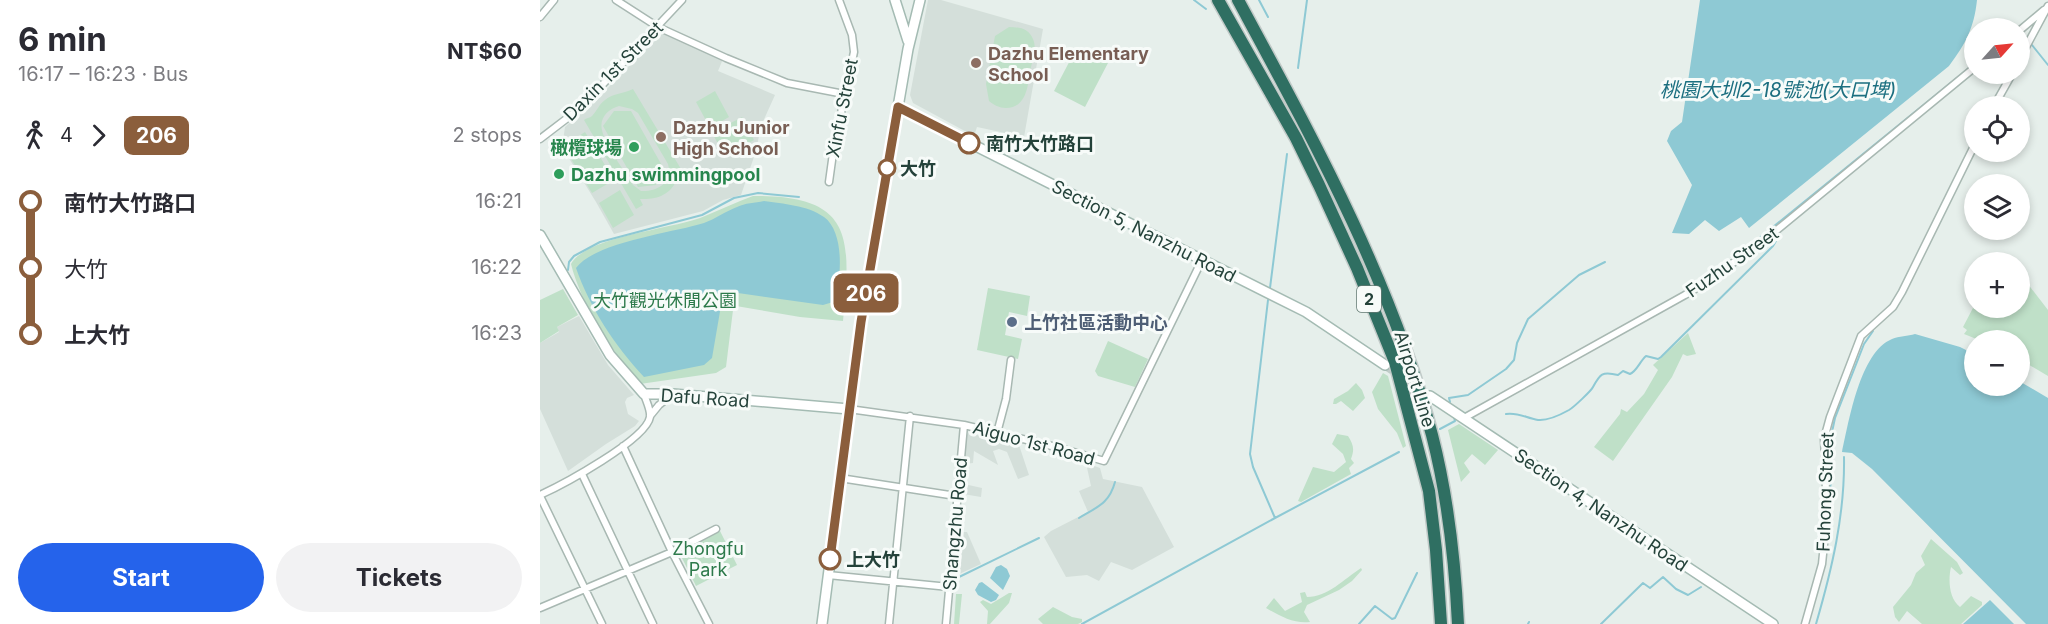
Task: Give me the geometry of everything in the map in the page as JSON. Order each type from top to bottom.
[{"type":"highway","name":"Airport Line","points":[[1218,0],[1296,138],[1319,185],[1357,268],[1395,362],[1429,491],[1441,624]]},
{"type":"highway","name":"Airport Line","points":[[1238,0],[1328,167],[1370,258],[1400,332],[1429,426],[1441,477],[1453,548],[1458,624]]},
{"type":"street","points":[[540,17],[554,0]]},
{"type":"street","points":[[616,0],[658,27],[788,83],[844,94]]},
{"type":"street","name":"Daxin 1st Street","points":[[540,139],[574,113],[682,0]]},
{"type":"street","name":"Xinfu Street","points":[[829,182],[844,94],[854,52],[852,34],[839,0]]},
{"type":"street","points":[[895,0],[909,44]]},
{"type":"street","points":[[822,624],[861,322],[909,44],[920,0]]},
{"type":"street","points":[[2030,22],[2048,6]]},
{"type":"street","points":[[2030,40],[2048,6]]},
{"type":"street","name":"Fuzhu Street","points":[[1464,418],[1703,285],[1733,262],[1744,257],[1964,76]]},
{"type":"street","name":"Section 5, Nanzhu Road","points":[[898,107],[1306,312],[1385,365]]},
{"type":"street","name":"Fuhong Street","points":[[1805,624],[1824,544],[1826,478],[1824,439],[1830,417],[1862,336],[1893,307],[1902,292],[1966,162]]},
{"type":"street","name":"Dafu Road","points":[[540,235],[610,355],[644,394],[673,394],[849,408]]},
{"type":"street","name":"Aiguo 1st Road","points":[[849,408],[963,425],[1104,461],[1202,260]]},
{"type":"street","points":[[997,433],[1006,399],[1011,360]]},
{"type":"street","points":[[644,394],[650,416]]},
{"type":"street","points":[[602,624],[540,495],[582,474],[623,446],[638,434],[659,405],[673,394]]},
{"type":"street","name":"Section 4, Nanzhu Road","points":[[1430,396],[1773,624]]},
{"type":"street","points":[[889,624],[910,416]]},
{"type":"street","name":"Shangzhu Road","points":[[946,624],[963,425]]},
{"type":"street","points":[[623,446],[672,552],[709,624]]},
{"type":"street","points":[[582,474],[653,624]]},
{"type":"street","points":[[840,478],[956,496]]},
{"type":"street","points":[[540,608],[672,552],[716,529]]},
{"type":"street","points":[[828,575],[949,587]]},
{"type":"shaded area","name":"Dazhu Elementary School","points":[[928,0],[941,0],[1043,29],[1024,137],[977,127],[974,136],[913,103],[910,95]]},
{"type":"shaded area","name":"Dazhu Junior High School","points":[[662,32],[723,59],[718,71],[775,95],[761,126],[756,151],[741,195],[723,200],[703,211],[614,234],[562,147],[565,127],[604,92]]},
{"type":"shaded area","points":[[579,316],[608,365],[634,395],[627,398],[625,402],[628,414],[639,421],[568,471],[540,409],[540,343],[559,332],[557,327]]},
{"type":"shaded area","points":[[969,433],[1019,445],[1029,475],[1018,479],[1007,452],[999,449],[993,451],[998,465],[974,451],[973,463],[964,464],[966,435]]},
{"type":"shaded area","points":[[1086,463],[1100,468],[1103,479],[1142,487],[1174,547],[1132,570],[1111,562],[1099,581],[1087,575],[1066,577],[1044,537],[1088,512],[1079,491],[1091,486]]},
{"type":"shaded area","points":[[964,484],[982,488],[981,497],[963,494]]},
{"type":"shaded area","points":[[959,532],[967,532],[981,564],[957,575]]},
{"type":"green space","points":[[1009,27],[1027,31],[1034,42],[1035,50],[1028,87],[1023,99],[1019,104],[1006,108],[989,101],[986,84],[995,36]]},
{"type":"green space","points":[[1077,47],[1108,63],[1085,107],[1054,91]]},
{"type":"green space","points":[[633,89],[687,179],[680,183],[677,179],[667,193],[652,199],[640,199],[643,205],[636,209],[584,120],[592,116],[601,103],[608,98]],"holes":[[[619,106],[638,113],[668,164],[666,181],[653,190],[641,191],[633,185],[611,150],[602,130],[603,118],[611,109]]]},
{"type":"green space","points":[[715,91],[729,117],[710,128],[696,102]]},
{"type":"green space","name":"橄欖球場","points":[[614,111],[631,111],[664,169],[656,185],[638,187],[603,126]]},
{"type":"green space","points":[[742,117],[754,140],[725,156],[712,133]]},
{"type":"green space","points":[[585,132],[614,180],[592,193],[563,146]]},
{"type":"green space","points":[[620,190],[634,215],[613,228],[599,203]]},
{"type":"green space","name":"大竹觀光休閒公園","points":[[753,196],[786,198],[811,203],[828,213],[839,227],[845,245],[847,266],[843,321],[800,317],[736,306],[733,310],[726,367],[716,373],[640,384],[619,358],[590,312],[571,264],[580,254],[612,240],[691,221]]},
{"type":"green space","points":[[2030,287],[2048,310],[2048,376],[2030,365],[2030,330],[1967,330],[1963,327],[1968,318],[2030,318]]},
{"type":"green space","points":[[988,288],[1030,296],[1027,316],[1009,312],[1005,335],[1022,339],[1018,359],[977,350]]},
{"type":"green space","points":[[563,289],[578,315],[557,327],[559,331],[540,343],[540,300]]},
{"type":"green space","points":[[1688,333],[1696,354],[1687,356],[1683,354],[1672,377],[1613,461],[1594,447],[1620,414],[1621,409],[1627,412],[1644,394],[1658,370],[1653,365]]},
{"type":"green space","points":[[1108,341],[1148,359],[1135,387],[1098,376],[1095,371]]},
{"type":"green space","points":[[1383,373],[1388,376],[1406,446],[1403,448],[1397,433],[1378,409],[1372,392]]},
{"type":"green space","points":[[1356,383],[1365,398],[1353,411],[1341,401],[1333,404],[1334,399]]},
{"type":"green space","points":[[1459,424],[1498,450],[1485,465],[1472,454],[1464,463],[1470,472],[1461,482],[1448,430]]},
{"type":"green space","points":[[1337,434],[1348,436],[1352,444],[1351,459],[1354,463],[1349,468],[1351,474],[1301,502],[1298,501],[1313,467],[1334,472],[1346,462],[1343,454],[1332,444]]},
{"type":"green space","name":"Zhongfu Park","points":[[720,531],[737,565],[696,586],[679,552]]},
{"type":"green space","points":[[1931,539],[1957,562],[1963,573],[1960,575],[1951,567],[1950,589],[1956,604],[1960,607],[1971,596],[1982,602],[1982,605],[1961,624],[1922,624],[1907,611],[1899,622],[1895,617],[1893,607],[1911,585],[1916,573],[1925,565],[1921,556]]},
{"type":"green space","points":[[1361,568],[1362,570],[1352,581],[1339,590],[1307,605],[1304,612],[1310,622],[1293,621],[1266,608],[1274,598],[1285,611],[1302,602],[1300,593],[1305,592],[1307,597],[1322,594],[1336,587]]},
{"type":"green space","points":[[1012,593],[1009,603],[990,624],[987,624],[988,611],[980,602],[983,600],[991,604]]},
{"type":"green space","points":[[956,594],[962,594],[959,624],[954,624]]},
{"type":"green space","points":[[1053,607],[1072,617],[1082,619],[1082,622],[1043,624],[1038,619]]},
{"type":"water","name":"桃園大圳2-18號池(大口埤)","points":[[1700,0],[1977,0],[1974,18],[1964,18],[1964,42],[1949,66],[1749,228],[1741,217],[1719,231],[1705,220],[1689,234],[1672,233],[1692,185],[1667,141],[1671,131],[1682,122]]},
{"type":"water","name":"大竹觀光休閒公園","points":[[764,201],[810,210],[824,217],[831,224],[836,234],[840,257],[840,270],[833,302],[823,305],[731,292],[723,294],[712,358],[704,365],[644,377],[604,326],[588,298],[576,268],[586,259],[616,245],[704,223],[740,206]]},
{"type":"water","points":[[1915,334],[1964,349],[1964,396],[2030,396],[2030,387],[2048,398],[2048,624],[2026,624],[1872,469],[1852,453],[1842,452],[1852,406],[1864,372],[1881,346],[1898,337]]},
{"type":"water","points":[[1001,565],[1007,569],[1010,576],[1003,590],[990,578],[996,567]]},
{"type":"water","points":[[982,582],[999,595],[996,600],[991,602],[978,595],[975,590]]},
{"type":"water","points":[[1990,600],[2014,624],[1963,624]]},
{"type":"waterway","points":[[1194,0],[1206,9]]},
{"type":"waterway","points":[[1259,0],[1268,17]]},
{"type":"waterway","points":[[1298,68],[1307,0]]},
{"type":"waterway","points":[[2032,45],[2048,65]]},
{"type":"waterway","points":[[1741,253],[1964,72]]},
{"type":"waterway","points":[[1270,288],[1287,154]]},
{"type":"waterway","points":[[568,270],[569,262],[574,256],[600,242],[702,215],[734,198],[758,193],[799,197]]},
{"type":"waterway","points":[[1506,414],[1546,420],[1569,410],[1592,389],[1602,375],[1608,373],[1618,375],[1623,371],[1630,374],[1646,356],[1658,359],[1776,241]]},
{"type":"waterway","points":[[1450,402],[1449,398],[1468,395],[1506,369],[1514,360],[1517,343],[1528,319],[1579,275],[1605,262]]},
{"type":"waterway","points":[[1268,300],[1250,454],[1253,467],[1275,518],[1399,452]]},
{"type":"waterway","points":[[1828,505],[1831,481],[1829,446],[1835,418],[1864,344],[1873,331]]},
{"type":"waterway","points":[[1440,429],[1455,421],[1454,417]]},
{"type":"waterway","points":[[1816,624],[1840,520],[1844,457]]},
{"type":"waterway","points":[[1079,518],[1106,500],[1115,482]]},
{"type":"waterway","points":[[1082,624],[1275,518]]},
{"type":"waterway","points":[[957,578],[1039,538]]},
{"type":"waterway","points":[[1359,624],[1375,606],[1392,619],[1395,618],[1417,573]]},
{"type":"waterway","points":[[1601,624],[1643,583],[1650,588],[1663,577],[1676,589],[1688,595],[1701,587]]},
{"type":"tunnel","points":[[1385,365],[1420,389]]},
{"type":"bus line","name":"206","points":[[830,559],[861,322],[898,107],[969,143]]},
{"type":"place","name":"Dazhu Elementary School","points":[[976,63]]},
{"type":"place","name":"Dazhu Junior High School","points":[[661,137]]},
{"type":"place","name":"南竹大竹路口","points":[[969,143]]},
{"type":"place","name":"橄欖球場","points":[[634,147]]},
{"type":"place","name":"大竹","points":[[887,168]]},
{"type":"place","name":"Dazhu swimmingpool","points":[[559,174]]},
{"type":"place","name":"上竹社區活動中心","points":[[1012,322]]},
{"type":"place","name":"上大竹","points":[[830,559]]}]
